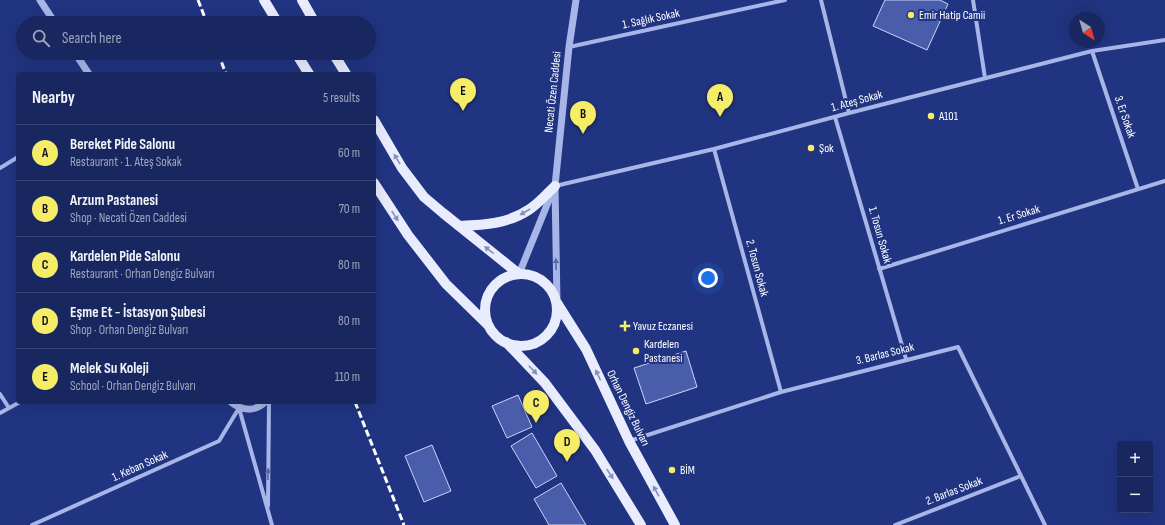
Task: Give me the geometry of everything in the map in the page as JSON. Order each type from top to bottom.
[{"type":"main road","points":[[264,0],[274,16]]},
{"type":"main road","points":[[302,0],[311,16]]},
{"type":"main road","points":[[300,60],[308,72]]},
{"type":"main road","points":[[338,60],[345,72]]},
{"type":"main road","name":"Orhan Dengiz Bulvarı","points":[[376,123],[402,168],[424,197],[519,274],[539,278],[548,285],[554,293],[557,303],[586,349],[629,441],[675,525]]},
{"type":"main road","points":[[376,186],[408,235],[446,284],[497,336],[506,342],[545,383],[595,450],[641,525]]},
{"type":"main road","points":[[459,226],[501,222],[515,217],[531,209],[555,186]]},
{"type":"main road","points":[[490,328],[486,316],[486,304],[490,293],[497,283],[508,276],[519,274]]},
{"type":"main road","points":[[506,342],[516,345],[528,345],[538,341],[547,334],[554,325],[557,315],[557,303]]},
{"type":"street","points":[[40,0],[50,16]]},
{"type":"street","name":"Necati Özen Caddesi","points":[[555,186],[569,47],[576,0]]},
{"type":"street","name":"1. Sağlık Sokak","points":[[569,47],[785,0]]},
{"type":"street","points":[[821,0],[849,113]]},
{"type":"street","points":[[973,0],[984,78]]},
{"type":"street","name":"1. Ateş Sokak","points":[[555,186],[714,149],[1092,51],[1165,40]]},
{"type":"street","name":"3. Er Sokak","points":[[1092,51],[1138,189]]},
{"type":"street","points":[[80,60],[88,72]]},
{"type":"street","name":"1. Tosun Sokak","points":[[834,117],[906,359]]},
{"type":"street","name":"2. Tosun Sokak","points":[[714,149],[781,392]]},
{"type":"street","points":[[0,168],[16,158]]},
{"type":"street","name":"1. Er Sokak","points":[[879,269],[1165,181]]},
{"type":"street","points":[[519,274],[555,186]]},
{"type":"street","points":[[555,186],[557,303]]},
{"type":"street","name":"3. Barlas Sokak","points":[[629,441],[781,392],[958,347],[1045,525]]},
{"type":"street","points":[[0,394],[9,408]]},
{"type":"street","points":[[0,413],[16,404]]},
{"type":"street","points":[[234,404],[239,408],[251,409],[262,404]]},
{"type":"street","points":[[268,513],[269,404]]},
{"type":"street","points":[[239,408],[272,525]]},
{"type":"street","name":"1. Keban Sokak","points":[[32,525],[219,441],[239,408]]},
{"type":"street","name":"2. Barlas Sokak","points":[[895,525],[1021,476]]},
{"type":"building","name":"Emir Hatip Camii","points":[[885,0],[940,0],[948,4],[927,50],[873,26]]},
{"type":"building","points":[[686,351],[697,387],[646,404],[634,368]]},
{"type":"building","points":[[518,395],[532,427],[507,438],[492,406]]},
{"type":"building","points":[[532,433],[557,476],[536,488],[511,446]]},
{"type":"building","points":[[432,445],[451,491],[424,502],[405,456]]},
{"type":"building","points":[[561,483],[586,525],[549,525],[534,499]]},
{"type":"railway","points":[[198,0],[204,16]]},
{"type":"railway","points":[[221,60],[225,72]]},
{"type":"railway","points":[[356,404],[404,525]]},
{"type":"place","name":"Emir Hatip Camii","points":[[911,15]]},
{"type":"place","name":"Melek Su Koleji","points":[[463,111]]},
{"type":"place","name":"A101","points":[[931,116]]},
{"type":"place","name":"Bereket Pide Salonu","points":[[720,117]]},
{"type":"place","name":"Arzum Pastanesi","points":[[583,134]]},
{"type":"place","name":"Şok","points":[[811,148]]},
{"type":"place","name":"Yavuz Eczanesi","points":[[625,326]]},
{"type":"place","name":"Kardelen Pastanesi","points":[[636,351]]},
{"type":"place","name":"Kardelen Pide Salonu","points":[[536,423]]},
{"type":"place","name":"Eşme Et - İstasyon Şubesi","points":[[567,462]]},
{"type":"place","name":"BİM","points":[[672,470]]}]
